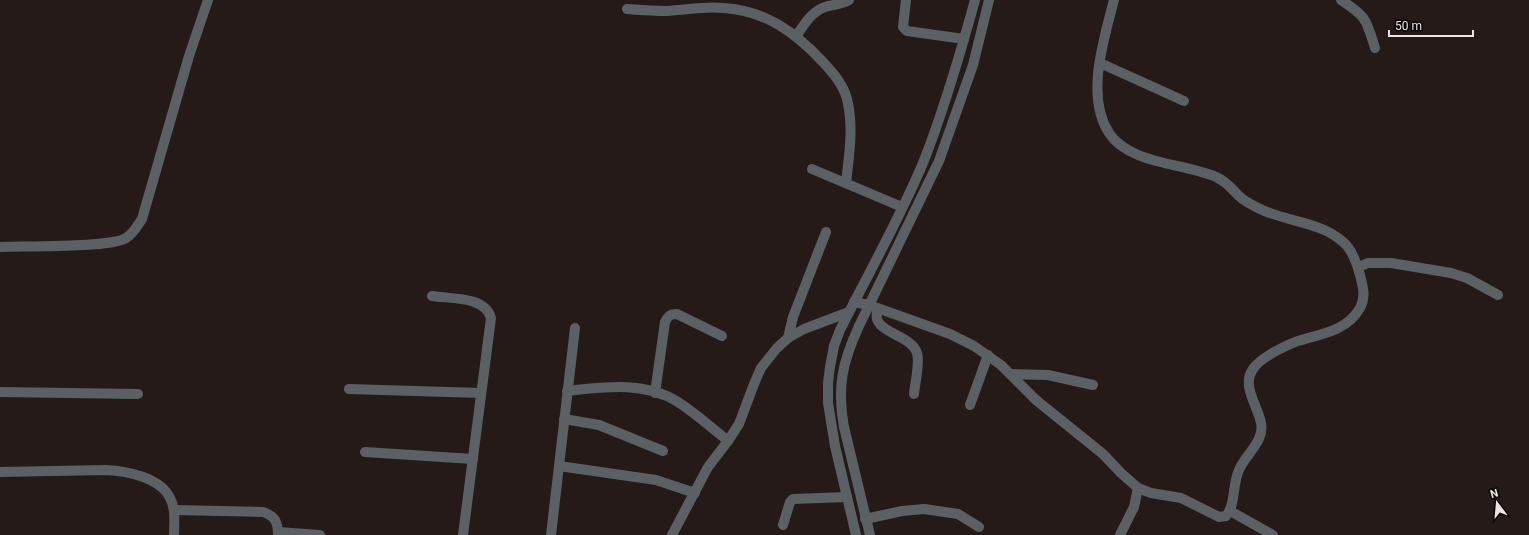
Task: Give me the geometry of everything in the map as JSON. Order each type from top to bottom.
[{"type":"street","points":[[0,247],[98,244],[116,242],[126,239],[134,232],[142,219],[188,56],[208,0]]},
{"type":"street","points":[[796,36],[816,11],[826,7],[844,4],[849,0]]},
{"type":"street","points":[[906,0],[902,22],[903,27],[907,31],[964,39]]},
{"type":"street","points":[[856,535],[828,403],[828,383],[834,346],[849,312],[902,207],[922,163],[944,107],[974,0]]},
{"type":"street","points":[[870,535],[844,427],[840,398],[848,349],[873,307],[939,161],[973,65],[989,0]]},
{"type":"street","points":[[854,302],[873,307],[964,340],[988,355],[1011,374],[1036,400],[1103,454],[1138,488],[1151,493],[1181,498],[1219,517],[1226,516],[1230,511],[1234,484],[1242,462],[1261,434],[1262,424],[1249,385],[1253,368],[1264,358],[1285,346],[1327,333],[1345,325],[1353,318],[1360,307],[1364,298],[1363,285],[1359,271],[1350,251],[1343,242],[1333,235],[1318,228],[1259,209],[1240,198],[1229,185],[1217,177],[1138,155],[1125,149],[1109,134],[1102,120],[1098,103],[1097,82],[1114,0]]},
{"type":"street","points":[[1341,0],[1365,18],[1375,48]]},
{"type":"street","points":[[627,9],[654,11],[724,8],[759,16],[778,24],[796,36],[836,76],[842,85],[847,99],[851,128],[846,184]]},
{"type":"street","points":[[1100,63],[1184,101]]},
{"type":"street","points":[[812,169],[902,207]]},
{"type":"street","points":[[788,338],[793,317],[826,232]]},
{"type":"street","points":[[1359,271],[1359,267],[1368,263],[1391,263],[1451,273],[1467,278],[1498,295]]},
{"type":"street","points":[[432,296],[476,302],[484,306],[489,311],[491,318],[463,535]]},
{"type":"street","points":[[873,307],[878,323],[902,338],[916,351],[918,359],[914,394]]},
{"type":"street","points":[[672,535],[708,467],[739,424],[754,384],[762,368],[777,348],[788,338],[804,329],[849,312]]},
{"type":"street","points":[[655,393],[665,322],[668,316],[677,314],[722,336]]},
{"type":"street","points":[[551,535],[575,328]]},
{"type":"street","points":[[970,405],[988,355]]},
{"type":"street","points":[[1011,374],[1048,375],[1093,384]]},
{"type":"street","points":[[567,391],[612,386],[638,388],[655,393],[677,401],[728,441]]},
{"type":"street","points":[[349,389],[481,393]]},
{"type":"street","points":[[0,392],[138,394]]},
{"type":"street","points":[[564,419],[599,425],[663,451]]},
{"type":"street","points":[[365,452],[473,459]]},
{"type":"street","points":[[559,466],[656,480],[695,493]]},
{"type":"street","points":[[0,472],[63,470],[120,471],[138,475],[159,485],[170,497],[174,510],[174,535]]},
{"type":"street","points":[[1120,535],[1134,507],[1138,488]]},
{"type":"street","points":[[783,525],[792,499],[847,497]]},
{"type":"street","points":[[174,510],[263,512],[272,515],[276,522],[278,533],[320,535]]},
{"type":"street","points":[[865,518],[902,510],[924,510],[958,514],[980,527]]},
{"type":"street","points":[[1230,511],[1273,535]]}]
